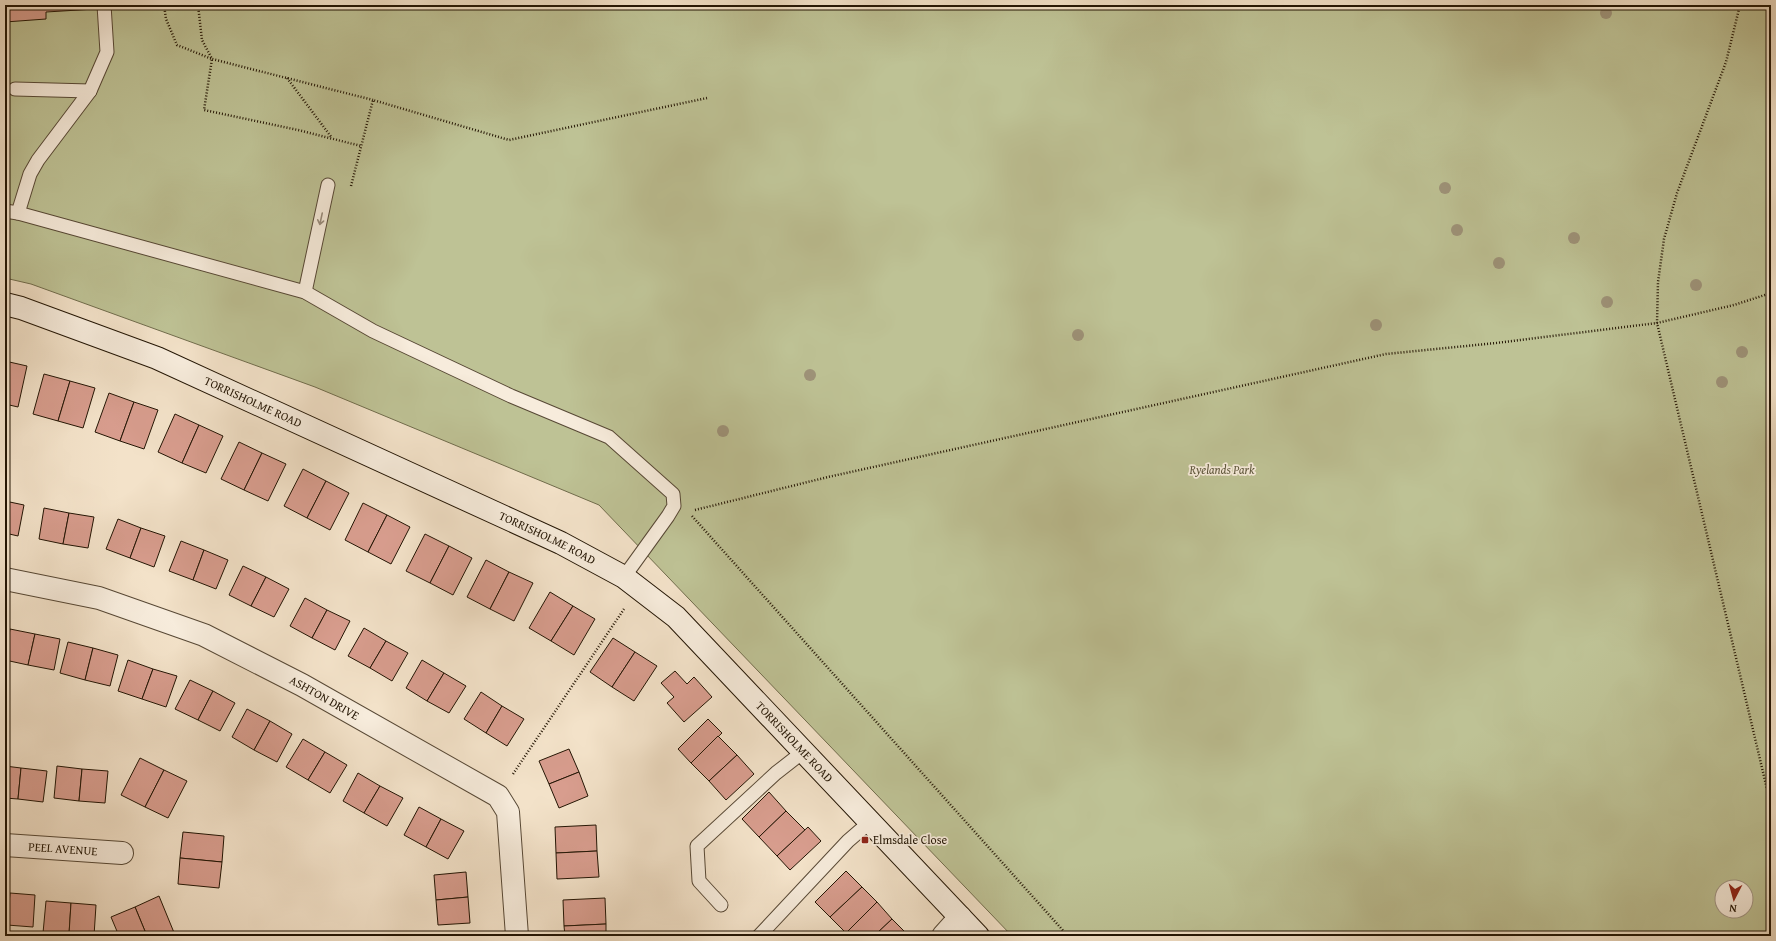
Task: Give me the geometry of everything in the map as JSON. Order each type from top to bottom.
[{"type":"main road","name":"TORRISHOLME ROAD","points":[[5,304],[21,308],[157,358],[561,543],[631,582],[676,618],[978,936]]},
{"type":"main road","name":"ASHTON DRIVE","points":[[5,579],[99,598],[204,635],[302,685],[498,796],[508,812],[517,936]]},
{"type":"main road","name":"PEEL AVENUE","points":[[5,845],[122,853]]},
{"type":"main road","points":[[943,936],[960,917]]},
{"type":"lane","points":[[18,213],[30,174],[38,160],[90,91],[107,52],[104,5]]},
{"type":"lane","points":[[15,89],[90,91]]},
{"type":"lane","points":[[305,292],[328,185]]},
{"type":"lane","points":[[5,211],[18,213],[305,292],[373,331],[511,396],[609,437],[673,494],[674,506],[631,582]]},
{"type":"lane","points":[[721,905],[699,881],[697,846],[776,773],[803,752]]},
{"type":"lane","points":[[758,936],[848,841],[870,822]]},
{"type":"path","points":[[164,5],[166,19],[177,45],[212,59],[373,100],[509,140],[707,98]]},
{"type":"path","points":[[198,5],[202,40],[212,59],[204,110],[361,146]]},
{"type":"path","points":[[1740,5],[1726,62],[1677,193],[1664,239],[1658,282],[1657,323],[1771,806]]},
{"type":"path","points":[[287,78],[332,139]]},
{"type":"path","points":[[328,185],[350,188],[373,100]]},
{"type":"path","points":[[1068,936],[689,511],[828,477],[1386,354],[1496,343],[1657,323],[1734,305],[1771,293]]},
{"type":"path","points":[[498,796],[631,582]]},
{"type":"path","points":[[1770,936],[1771,842]]},
{"type":"green space","name":"Ryelands Park","points":[[5,5],[1771,5],[1771,936],[1012,936],[599,505],[315,387],[31,284],[5,278]]},
{"type":"building","points":[[5,5],[95,5],[95,9],[46,12],[46,19],[5,22]]},
{"type":"building","points":[[5,361],[27,366],[18,407],[5,404]]},
{"type":"building","points":[[44,374],[70,381],[58,421],[33,414]]},
{"type":"building","points":[[70,381],[95,388],[83,428],[58,421]]},
{"type":"building","points":[[109,393],[134,402],[120,441],[95,432]]},
{"type":"building","points":[[134,402],[158,410],[144,449],[120,441]]},
{"type":"building","points":[[175,414],[199,425],[182,463],[158,452]]},
{"type":"building","points":[[199,425],[223,436],[206,473],[182,463]]},
{"type":"building","points":[[239,442],[262,453],[244,490],[221,479]]},
{"type":"building","points":[[262,453],[286,464],[268,501],[244,490]]},
{"type":"building","points":[[303,469],[326,481],[307,518],[284,506]]},
{"type":"building","points":[[326,481],[349,493],[330,530],[307,518]]},
{"type":"building","points":[[5,501],[24,505],[18,536],[5,533]]},
{"type":"building","points":[[363,503],[387,515],[368,552],[345,540]]},
{"type":"building","points":[[44,508],[69,513],[63,544],[39,539]]},
{"type":"building","points":[[69,513],[94,517],[88,548],[63,544]]},
{"type":"building","points":[[387,515],[410,527],[391,564],[368,552]]},
{"type":"building","points":[[118,519],[141,528],[130,558],[106,549]]},
{"type":"building","points":[[141,528],[165,536],[154,567],[130,558]]},
{"type":"building","points":[[425,534],[449,546],[430,583],[406,571]]},
{"type":"building","points":[[181,541],[204,550],[193,580],[169,571]]},
{"type":"building","points":[[449,546],[472,558],[453,595],[430,583]]},
{"type":"building","points":[[204,550],[228,560],[216,589],[193,580]]},
{"type":"building","points":[[486,560],[509,572],[490,609],[467,597]]},
{"type":"building","points":[[243,566],[266,577],[251,606],[229,595]]},
{"type":"building","points":[[509,572],[533,583],[514,621],[490,609]]},
{"type":"building","points":[[266,577],[289,589],[274,617],[251,606]]},
{"type":"building","points":[[550,592],[573,606],[551,641],[529,628]]},
{"type":"building","points":[[305,598],[327,610],[312,638],[290,626]]},
{"type":"building","points":[[573,606],[595,619],[574,655],[551,641]]},
{"type":"building","points":[[327,610],[350,621],[335,650],[312,638]]},
{"type":"building","points":[[364,628],[386,641],[370,668],[348,656]]},
{"type":"building","points":[[10,629],[35,634],[28,665],[5,660]]},
{"type":"building","points":[[35,634],[60,639],[54,670],[28,665]]},
{"type":"building","points":[[613,638],[635,652],[612,687],[590,672]]},
{"type":"building","points":[[386,641],[408,653],[392,681],[370,668]]},
{"type":"building","points":[[68,642],[93,648],[85,680],[60,673]]},
{"type":"building","points":[[93,648],[118,655],[110,686],[85,680]]},
{"type":"building","points":[[635,652],[657,666],[634,701],[612,687]]},
{"type":"building","points":[[128,660],[153,669],[142,699],[118,691]]},
{"type":"building","points":[[422,660],[444,673],[427,701],[406,688]]},
{"type":"building","points":[[153,669],[177,676],[166,707],[142,699]]},
{"type":"building","points":[[675,671],[687,684],[694,677],[712,697],[684,722],[667,703],[674,697],[661,683]]},
{"type":"building","points":[[444,673],[466,686],[449,713],[427,701]]},
{"type":"building","points":[[190,680],[213,691],[198,720],[175,709]]},
{"type":"building","points":[[213,691],[235,703],[220,731],[198,720]]},
{"type":"building","points":[[481,692],[502,706],[486,733],[464,719]]},
{"type":"building","points":[[502,706],[524,719],[507,746],[486,733]]},
{"type":"building","points":[[247,709],[270,721],[254,750],[232,737]]},
{"type":"building","points":[[708,719],[722,733],[691,763],[678,749]]},
{"type":"building","points":[[270,721],[292,734],[277,762],[254,750]]},
{"type":"building","points":[[718,736],[737,755],[709,781],[691,763]]},
{"type":"building","points":[[303,739],[325,752],[308,780],[286,767]]},
{"type":"building","points":[[569,749],[579,772],[549,784],[539,761]]},
{"type":"building","points":[[325,752],[347,765],[330,793],[308,780]]},
{"type":"building","points":[[737,755],[754,774],[726,800],[709,781]]},
{"type":"building","points":[[140,758],[164,770],[145,807],[121,795]]},
{"type":"building","points":[[5,766],[21,768],[18,799],[5,798]]},
{"type":"building","points":[[57,766],[82,769],[79,801],[54,798]]},
{"type":"building","points":[[21,768],[47,771],[43,802],[18,799]]},
{"type":"building","points":[[82,769],[108,771],[105,803],[79,801]]},
{"type":"building","points":[[164,770],[187,781],[168,818],[145,807]]},
{"type":"building","points":[[579,772],[588,796],[559,808],[549,784]]},
{"type":"building","points":[[358,773],[380,786],[364,813],[343,801]]},
{"type":"building","points":[[380,786],[403,798],[387,826],[364,813]]},
{"type":"building","points":[[769,792],[786,811],[759,837],[742,819]]},
{"type":"building","points":[[419,807],[441,819],[426,847],[404,835]]},
{"type":"building","points":[[786,811],[805,830],[777,856],[759,837]]},
{"type":"building","points":[[441,819],[464,831],[448,859],[426,847]]},
{"type":"building","points":[[596,825],[597,851],[556,853],[555,827]]},
{"type":"building","points":[[808,827],[821,841],[790,870],[777,856]]},
{"type":"building","points":[[183,832],[224,836],[222,862],[180,858]]},
{"type":"building","points":[[597,851],[599,877],[557,879],[556,853]]},
{"type":"building","points":[[180,858],[222,862],[219,888],[178,884]]},
{"type":"building","points":[[846,871],[862,887],[830,917],[815,902]]},
{"type":"building","points":[[466,872],[468,897],[436,900],[434,875]]},
{"type":"building","points":[[862,887],[877,902],[846,933],[830,917]]},
{"type":"building","points":[[5,893],[10,893],[7,925],[5,925]]},
{"type":"building","points":[[10,893],[35,895],[33,927],[7,925]]},
{"type":"building","points":[[159,896],[175,935],[173,936],[147,936],[135,907]]},
{"type":"building","points":[[468,897],[470,923],[438,925],[436,900]]},
{"type":"building","points":[[605,898],[606,924],[564,926],[563,900]]},
{"type":"building","points":[[46,901],[71,903],[69,934],[43,933]]},
{"type":"building","points":[[877,902],[892,919],[874,936],[849,936],[846,933]]},
{"type":"building","points":[[71,903],[96,905],[94,936],[69,934]]},
{"type":"building","points":[[135,907],[147,936],[119,936],[111,917]]},
{"type":"building","points":[[892,919],[907,934],[905,936],[874,936]]},
{"type":"building","points":[[606,924],[606,936],[565,936],[564,926]]},
{"type":"place","name":"Elmsdale Close","points":[[865,840]]}]
